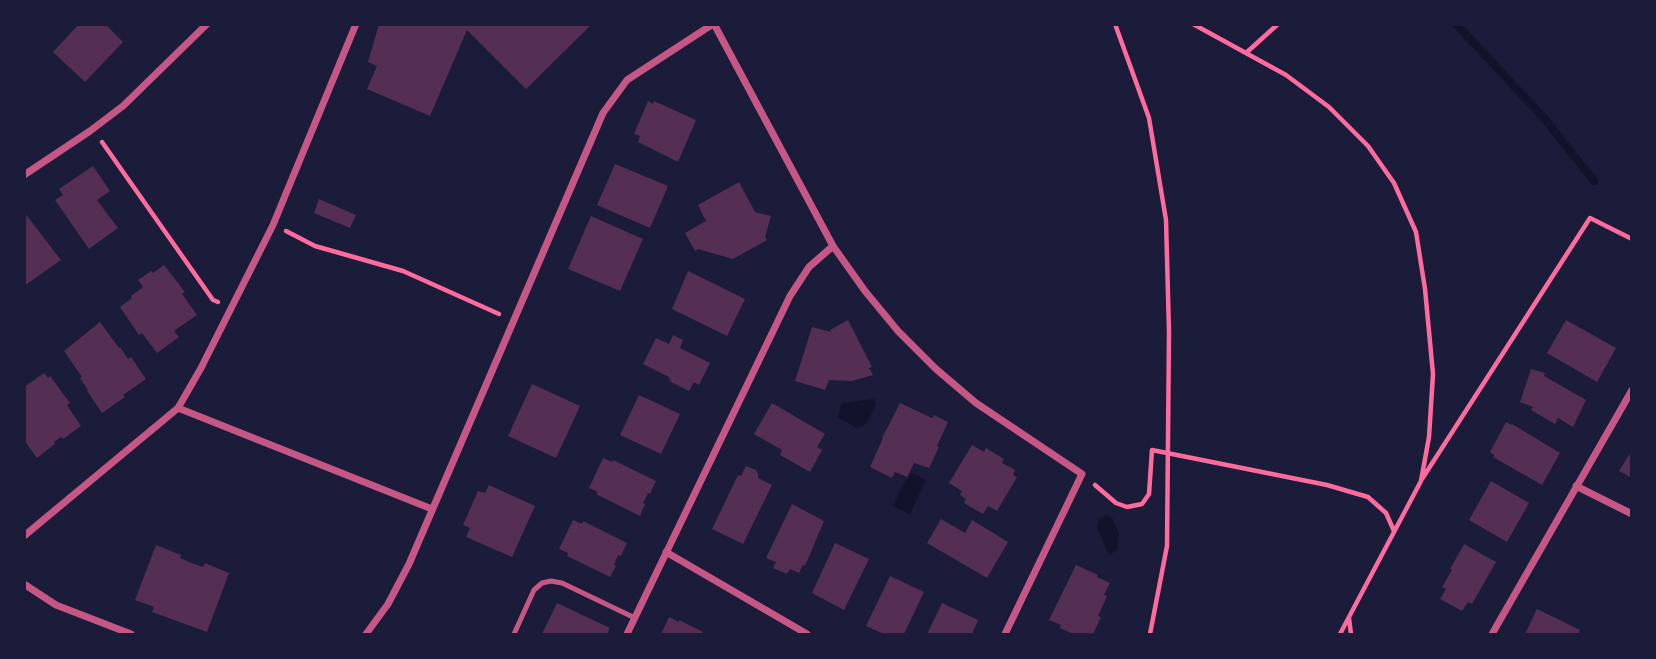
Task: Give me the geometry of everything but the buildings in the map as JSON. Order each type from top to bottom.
[{"type":"street","points":[[24,174],[90,131],[122,106],[207,24]]},
{"type":"street","points":[[24,536],[177,408],[201,368],[273,225],[356,24]]},
{"type":"street","points":[[366,635],[388,604],[409,564],[603,113],[627,80],[713,24],[833,246],[865,291],[898,331],[936,369],[976,403],[1082,474],[1005,635]]},
{"type":"street","points":[[627,635],[790,296],[809,267],[833,246]]},
{"type":"street","points":[[1492,635],[1632,390]]},
{"type":"street","points":[[177,408],[432,509]]},
{"type":"street","points":[[1576,486],[1632,514]]},
{"type":"street","points":[[666,552],[807,635]]},
{"type":"street","points":[[24,584],[56,605],[131,635]]},
{"type":"lane","points":[[514,635],[534,590],[542,583],[551,581],[562,583],[635,618]]},
{"type":"path","points":[[1115,24],[1149,118],[1166,220],[1167,546],[1150,635]]},
{"type":"path","points":[[1194,24],[1286,75],[1329,107],[1368,146],[1394,183],[1416,233],[1425,289],[1433,374],[1429,437],[1421,481]]},
{"type":"path","points":[[1246,53],[1278,24]]},
{"type":"path","points":[[90,131],[105,144],[213,300],[231,309]]},
{"type":"path","points":[[1340,635],[1421,481],[1590,218],[1632,239]]},
{"type":"path","points":[[273,225],[315,246],[403,271],[482,307]]},
{"type":"path","points":[[1082,474],[1116,503],[1127,507],[1142,504],[1149,494],[1152,450],[1167,452],[1326,485],[1368,497],[1386,513],[1395,532]]},
{"type":"path","points":[[1349,617],[1350,635]]},
{"type":"shaded area","points":[[874,399],[876,405],[867,423],[857,428],[838,417],[842,403]]},
{"type":"shaded area","points":[[911,473],[926,480],[910,514],[893,506]]},
{"type":"shaded area","points":[[1106,515],[1113,519],[1119,534],[1117,550],[1111,554],[1108,553],[1097,527],[1099,519]]},
{"type":"waterway","points":[[1456,24],[1544,118],[1594,181]]}]
